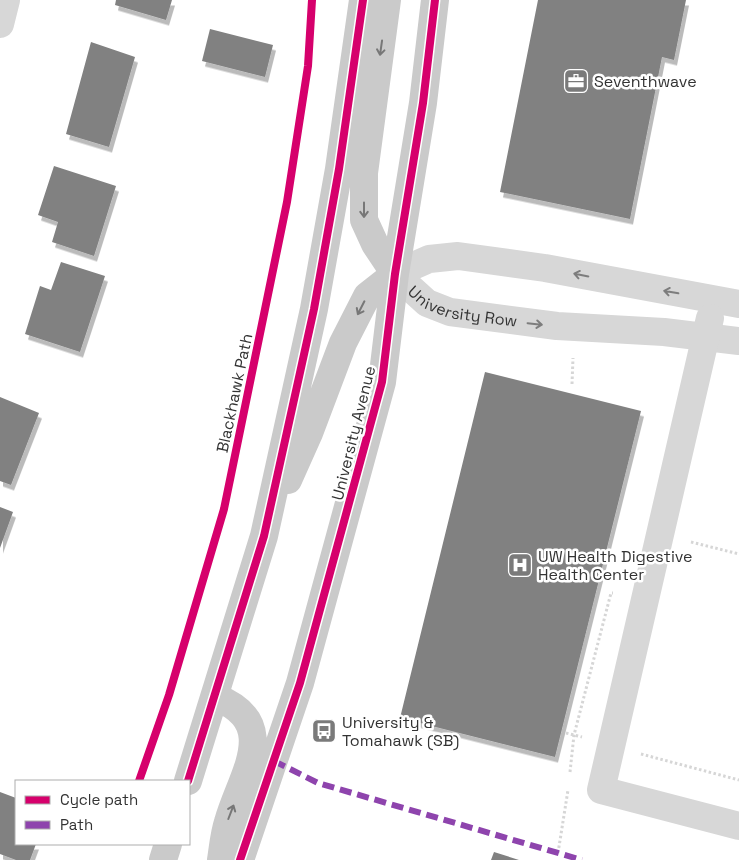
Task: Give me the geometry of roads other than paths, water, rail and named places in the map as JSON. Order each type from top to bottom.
[{"type":"main road","points":[[188,780],[264,536],[314,309],[339,169],[363,0]]},
{"type":"main road","points":[[264,536],[309,433],[343,343],[367,296],[395,274],[375,244],[364,220],[364,173],[387,0]]},
{"type":"main road","name":"University Avenue","points":[[240,860],[300,684],[337,554],[382,382],[395,274],[424,103],[435,0]]},
{"type":"main road","points":[[215,697],[230,702],[239,710],[248,722],[253,736],[253,756],[228,822],[221,860]]},
{"type":"main road","points":[[163,860],[168,845]]},
{"type":"street","points":[[0,24],[6,0]]},
{"type":"street","name":"University Row","points":[[726,302],[544,268],[458,256],[429,259],[395,274],[427,302],[450,312],[557,326],[646,330],[739,341]]},
{"type":"street","points":[[726,302],[706,336],[601,790],[739,826]]},
{"type":"place","name":"Seventhwave","points":[[576,81]]},
{"type":"place","name":"UW Health Digestive Health Center","points":[[520,565]]},
{"type":"place","name":"University & Tomahawk (SB)","points":[[324,731]]}]
